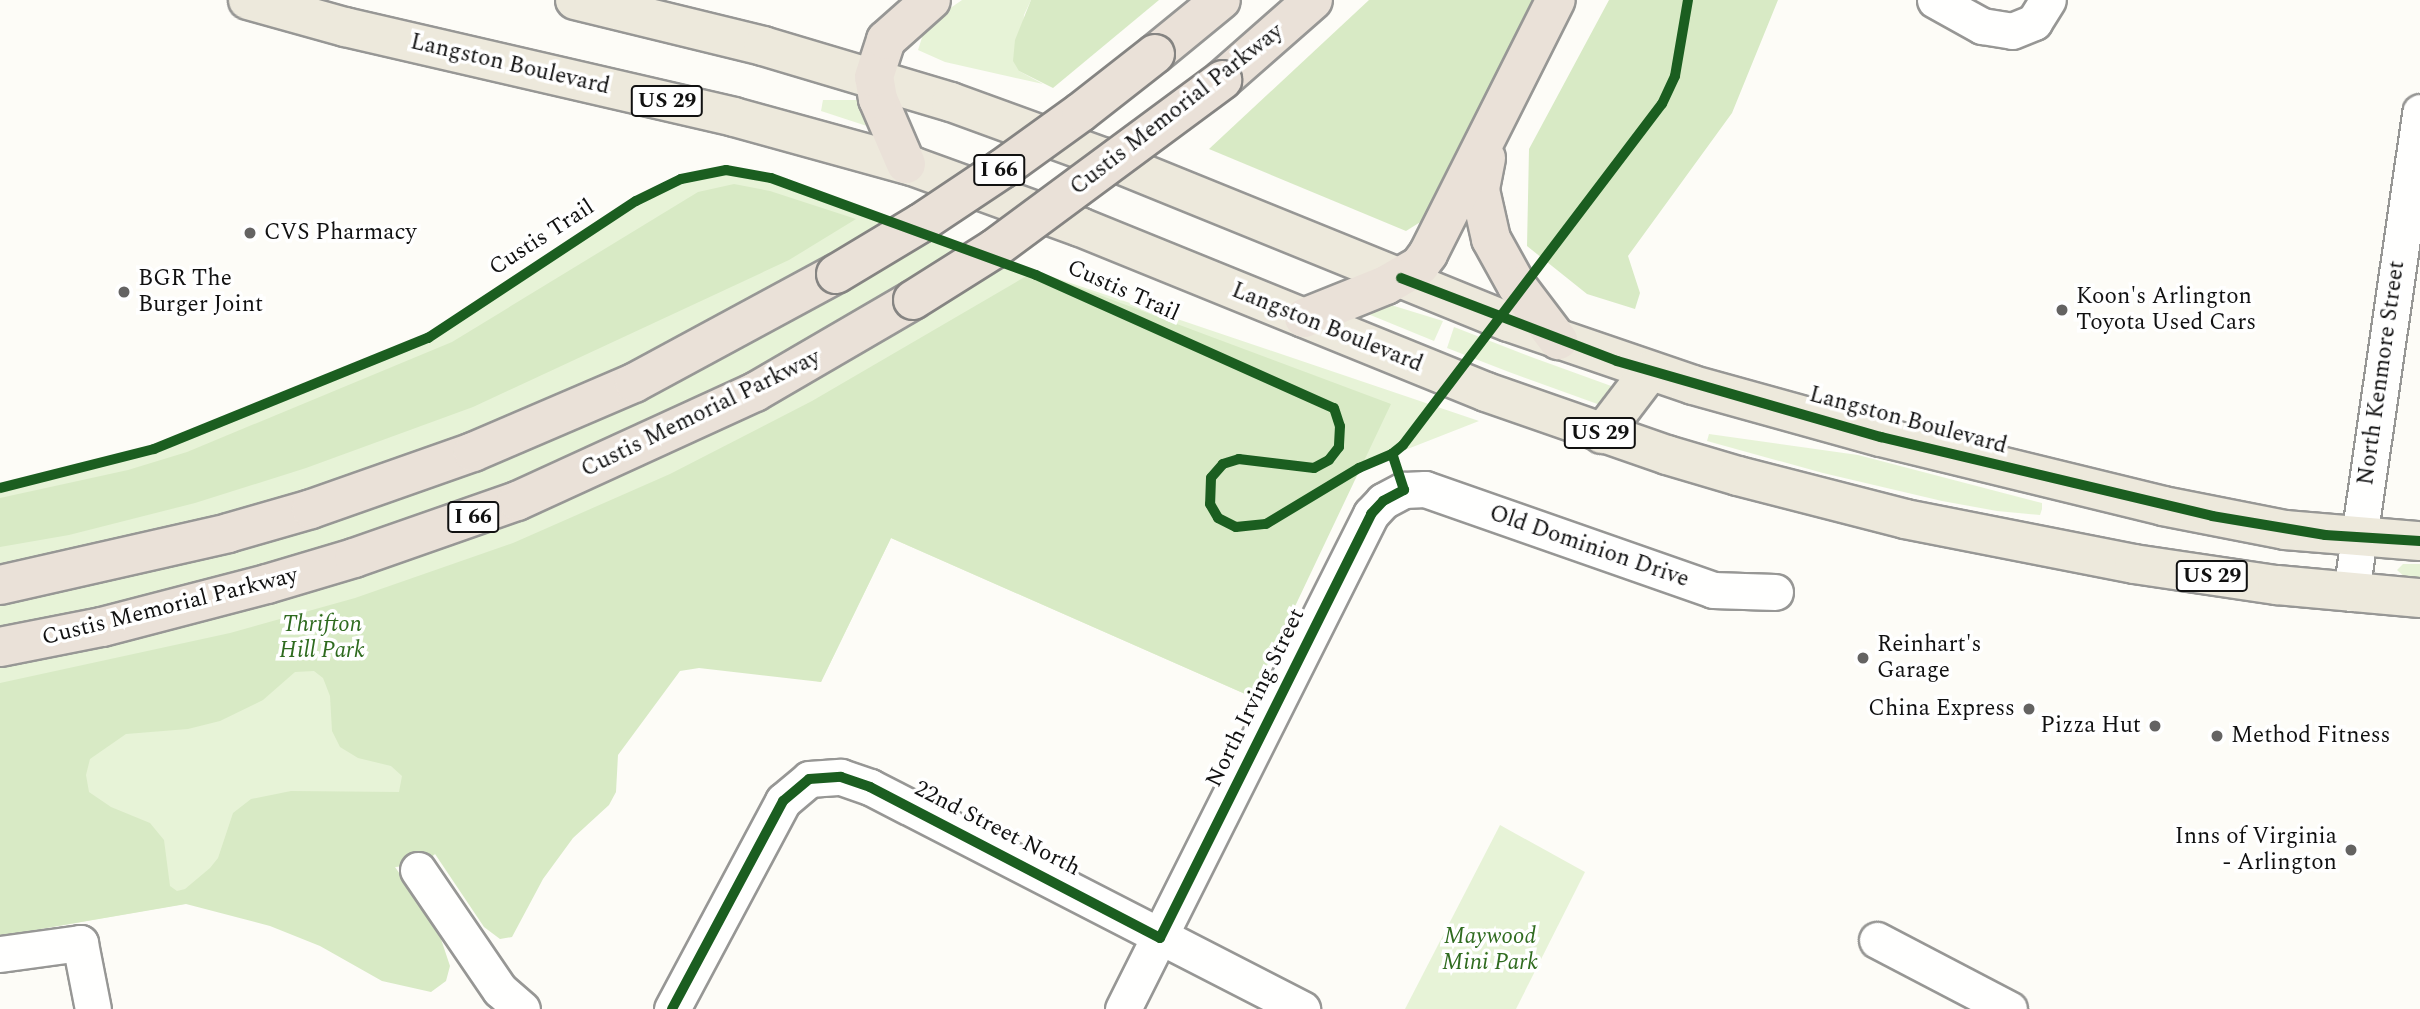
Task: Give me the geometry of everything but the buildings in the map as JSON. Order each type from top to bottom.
[{"type":"highway","points":[[906,164],[878,99],[874,77],[886,40],[931,0]]},
{"type":"highway","name":"I 66","points":[[0,585],[228,533],[311,509],[473,452],[634,383],[836,274],[921,223],[1081,113],[1221,0]]},
{"type":"highway","name":"Custis Memorial Parkway","points":[[0,648],[102,627],[267,584],[354,558],[517,501],[755,392],[913,300],[1016,233],[1222,80],[1313,0]]},
{"type":"highway","points":[[1304,318],[1401,278],[1420,265],[1436,243],[1556,0]]},
{"type":"highway","points":[[1499,116],[1482,174],[1480,190],[1485,222],[1506,268],[1558,340]]},
{"type":"main road","name":"Langston Boulevard","points":[[248,0],[345,27],[734,117],[906,164],[1027,206],[1486,393],[1602,434],[1762,482],[1941,527],[2210,576],[2351,593],[2420,598]]},
{"type":"main road","name":"Langston Boulevard","points":[[575,0],[763,46],[874,77],[1102,157],[1558,340],[1650,371],[1881,438],[2124,497],[2285,530],[2420,541]]},
{"type":"main road","points":[[1602,434],[1650,371]]},
{"type":"street","points":[[1935,0],[1982,26],[2011,31],[2034,22],[2048,0]]},
{"type":"street","name":"North Kenmore Street","points":[[2351,593],[2420,111]]},
{"type":"street","name":"Old Dominion Drive","points":[[1404,490],[1425,489],[1713,590],[1775,592]]},
{"type":"street","name":"North Irving Street","points":[[1123,1009],[1371,514],[1383,501],[1404,490]]},
{"type":"street","name":"22nd Street North","points":[[672,1009],[783,801],[809,779],[841,777],[870,787],[1302,1009]]},
{"type":"street","points":[[418,870],[500,990],[522,1009]]},
{"type":"street","points":[[1877,940],[2009,1009]]},
{"type":"street","points":[[0,954],[80,943],[93,1009]]},
{"type":"green space","points":[[962,0],[1031,0],[1024,15],[1019,71],[1043,84],[945,62],[918,50],[926,25]]},
{"type":"green space","points":[[1031,0],[1159,0],[1053,88],[1019,71],[1013,61],[1015,40]]},
{"type":"green space","points":[[1369,0],[1533,0],[1422,221],[1406,231],[1209,149]]},
{"type":"green space","points":[[1609,0],[1778,0],[1732,113],[1628,256],[1640,293],[1635,309],[1587,294],[1527,246],[1529,149]]},
{"type":"green space","points":[[823,100],[861,100],[876,129],[821,111]]},
{"type":"green space","name":"Thrifton Hill Park","points":[[726,170],[771,178],[858,211],[1479,421],[1359,468],[1252,697],[891,538],[821,682],[684,652],[425,862],[0,936],[0,488],[154,449],[427,338],[636,201],[681,179]]},
{"type":"green space","points":[[734,184],[770,191],[856,219],[789,260],[473,407],[306,468],[195,503],[69,535],[0,547],[0,498],[128,470],[187,452],[452,342],[698,192]]},
{"type":"green space","points":[[1035,271],[1391,404],[1252,697],[891,538],[821,682],[699,668],[680,671],[618,755],[616,792],[609,805],[573,838],[543,879],[512,937],[500,939],[484,927],[435,854],[425,862],[395,867],[437,927],[450,966],[446,981],[431,992],[382,981],[320,946],[270,926],[186,904],[0,936],[0,683],[230,633],[355,598],[513,543],[670,474],[812,401]],"holes":[[[314,671],[323,678],[330,696],[332,731],[340,747],[358,758],[391,766],[402,776],[399,792],[291,791],[251,799],[233,813],[218,858],[210,868],[185,889],[177,891],[170,886],[164,840],[150,823],[111,807],[89,792],[86,775],[90,759],[126,734],[188,729],[220,721],[263,700],[295,672]]]},
{"type":"green space","points":[[1391,305],[1443,321],[1434,341],[1368,314],[1371,308]]},
{"type":"green space","points":[[1454,327],[1614,387],[1603,406],[1509,372],[1447,348]]},
{"type":"green space","points":[[1709,434],[1858,455],[2042,503],[2042,509],[2040,515],[1997,511],[1942,501],[1823,473],[1707,441]]},
{"type":"green space","points":[[2403,564],[2420,564],[2420,578],[2406,578],[2397,570]]},
{"type":"green space","name":"Maywood Mini Park","points":[[1500,825],[1585,872],[1516,1009],[1405,1009]]},
{"type":"cycle path","name":"Custis Trail","points":[[0,488],[154,449],[428,338],[636,201],[681,179],[726,170],[771,178],[1036,275],[1334,408],[1340,426],[1339,447],[1329,460],[1314,468],[1239,459],[1223,464],[1211,478],[1210,504],[1218,518],[1236,527],[1266,524],[1359,468],[1392,454],[1403,445],[1662,104],[1675,76],[1688,0]]},
{"type":"cycle path","points":[[1401,278],[1617,361],[1881,437],[2212,516],[2325,535],[2420,541]]},
{"type":"cycle path","points":[[672,1009],[783,801],[809,779],[841,777],[870,787],[1160,938],[1371,514],[1383,501],[1404,490],[1392,454]]},
{"type":"place","name":"CVS Pharmacy","points":[[250,233]]},
{"type":"place","name":"BGR The Burger Joint","points":[[124,292]]},
{"type":"place","name":"Koon's Arlington Toyota Used Cars","points":[[2062,310]]},
{"type":"place","name":"Reinhart's Garage","points":[[1863,658]]},
{"type":"place","name":"China Express","points":[[2029,709]]},
{"type":"place","name":"Pizza Hut","points":[[2155,726]]},
{"type":"place","name":"Method Fitness","points":[[2217,736]]},
{"type":"place","name":"Inns of Virginia - Arlington","points":[[2351,850]]}]
